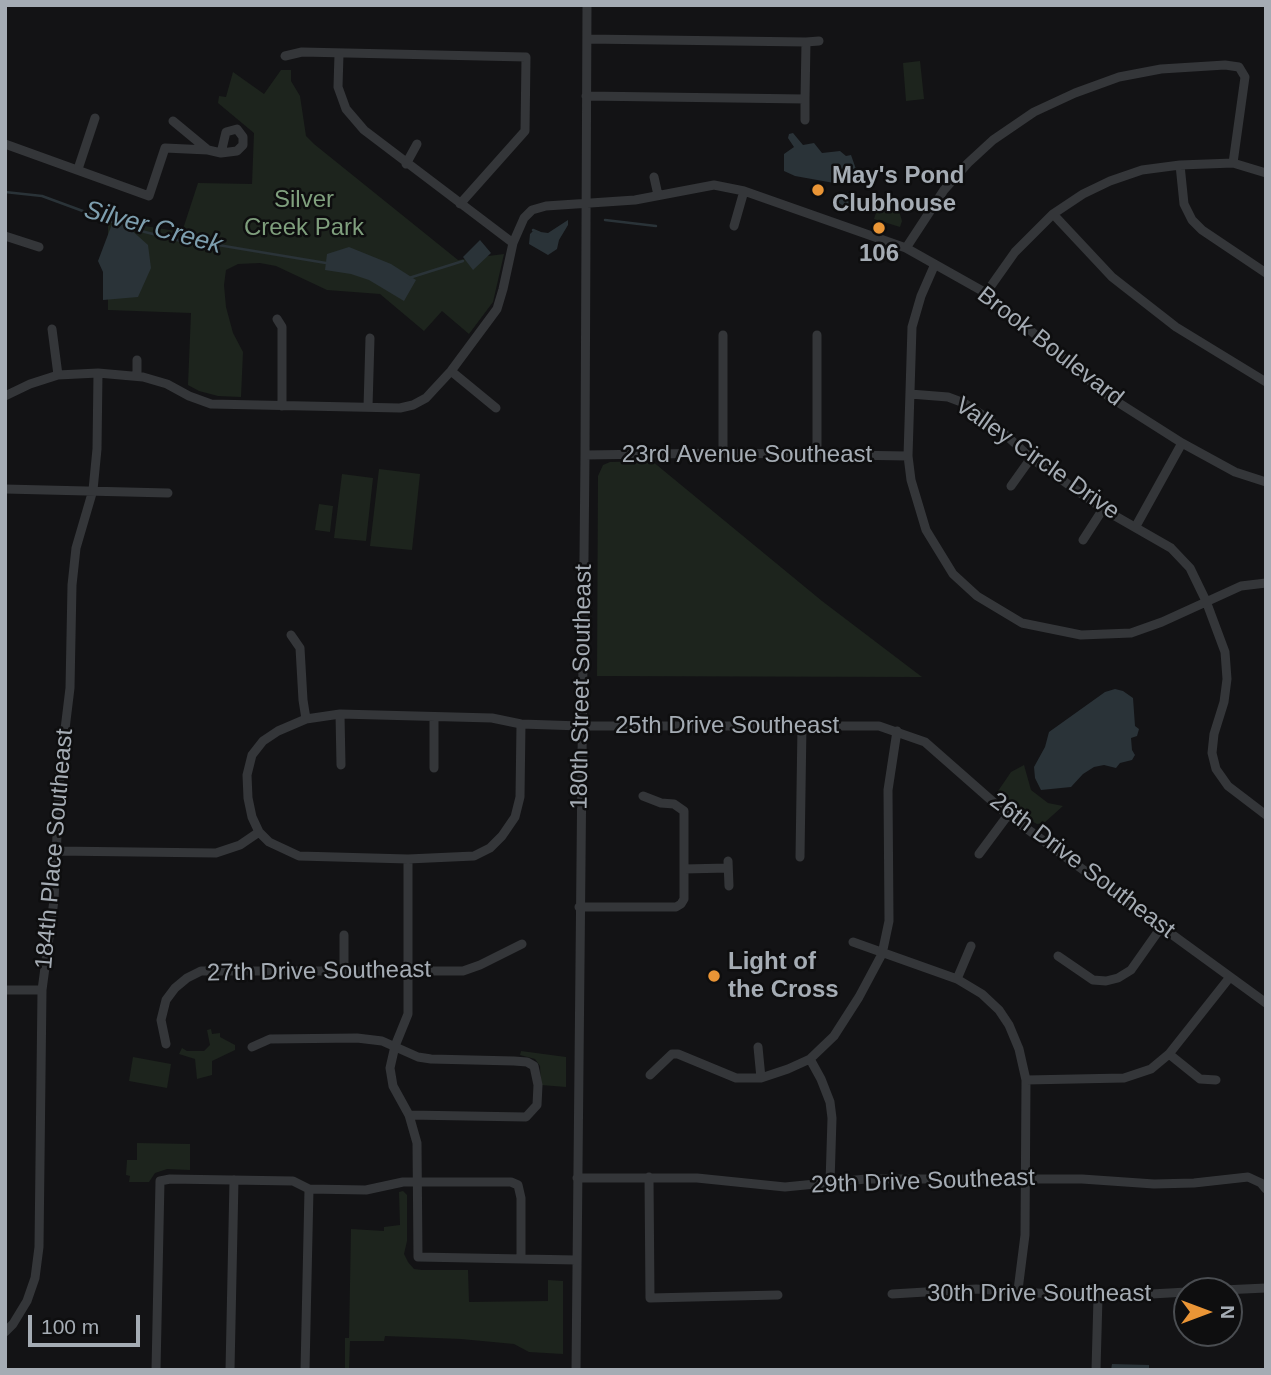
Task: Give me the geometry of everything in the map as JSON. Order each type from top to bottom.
[{"type":"street","name":"180th Street Southeast","points":[[576,1370],[587,5]]},
{"type":"street","points":[[587,39],[819,41]]},
{"type":"street","points":[[805,120],[806,42]]},
{"type":"street","points":[[285,56],[302,52],[526,57],[525,131],[460,204]]},
{"type":"street","points":[[5,396],[58,375],[98,373],[137,376],[167,384],[211,404],[400,408],[426,398],[451,371],[496,309],[513,243],[364,130],[346,108],[338,87],[339,54]]},
{"type":"street","points":[[906,248],[944,190],[993,140],[1034,112],[1119,77],[1161,69],[1226,65],[1239,67],[1245,77],[1233,163]]},
{"type":"street","points":[[586,96],[806,99]]},
{"type":"street","points":[[78,169],[95,118]]},
{"type":"street","points":[[173,121],[208,150]]},
{"type":"street","points":[[5,144],[149,195],[165,148],[221,153]]},
{"type":"street","points":[[406,164],[417,144]]},
{"type":"street","points":[[986,293],[1015,252],[1054,214],[1083,194],[1110,181],[1142,170],[1180,165],[1233,163],[1266,173]]},
{"type":"street","points":[[1180,165],[1184,204],[1192,220],[1202,230],[1266,273]]},
{"type":"street","points":[[654,177],[658,195]]},
{"type":"street","name":"Brook Boulevard","points":[[513,243],[524,218],[533,210],[546,206],[635,200],[714,185],[744,191],[833,220],[906,248],[935,264],[986,293],[1108,396],[1182,443],[1235,472],[1266,482]]},
{"type":"street","points":[[734,226],[744,191]]},
{"type":"street","points":[[1054,214],[1112,277],[1175,327],[1266,382]]},
{"type":"street","points":[[5,236],[39,247]]},
{"type":"street","points":[[935,264],[921,296],[912,327],[908,456],[911,480],[926,530],[953,574],[977,596],[1022,623],[1081,635],[1132,632],[1162,622],[1241,586],[1266,583]]},
{"type":"street","points":[[277,320],[282,327],[282,406]]},
{"type":"street","points":[[52,328],[58,375]]},
{"type":"street","points":[[723,335],[723,453]]},
{"type":"street","points":[[817,335],[817,454]]},
{"type":"street","points":[[368,407],[370,338]]},
{"type":"street","points":[[137,360],[137,376]]},
{"type":"street","points":[[451,371],[496,408]]},
{"type":"street","name":"184th Place Southeast","points":[[5,1332],[27,1301],[35,1278],[39,1247],[41,990],[54,900],[60,770],[70,688],[72,584],[76,548],[93,490],[97,449],[98,373]]},
{"type":"street","name":"Valley Circle Drive","points":[[911,394],[948,397],[964,403],[988,418],[1031,458],[1103,509],[1171,548],[1190,568],[1225,652],[1227,680],[1212,753],[1216,769],[1228,786],[1265,814]]},
{"type":"street","points":[[1136,526],[1182,443]]},
{"type":"street","name":"23rd Avenue Southeast","points":[[585,456],[723,453],[908,456]]},
{"type":"street","points":[[1011,486],[1031,458]]},
{"type":"street","points":[[5,489],[168,493]]},
{"type":"street","points":[[1083,541],[1103,509]]},
{"type":"street","points":[[291,635],[300,648],[306,719]]},
{"type":"street","points":[[340,715],[341,765]]},
{"type":"street","name":"25th Drive Southeast","points":[[259,832],[248,798],[247,775],[252,755],[262,741],[306,719],[340,715],[492,718],[521,724],[581,726],[879,726],[897,731]]},
{"type":"street","points":[[433,768],[434,717]]},
{"type":"street","points":[[56,851],[216,853],[240,845],[259,832],[270,842],[299,856],[408,859],[474,856],[490,848],[515,817],[520,797],[521,724]]},
{"type":"street","points":[[800,857],[802,725]]},
{"type":"street","points":[[650,1075],[672,1054],[678,1054],[736,1078],[761,1078],[810,1059],[834,1036],[882,954],[889,921],[888,790],[897,731]]},
{"type":"street","name":"26th Drive Southeast","points":[[897,731],[925,742],[1008,815],[1266,1003]]},
{"type":"street","points":[[579,907],[676,907],[684,899],[684,811],[674,804],[661,803],[643,796]]},
{"type":"street","points":[[979,854],[1008,815]]},
{"type":"street","points":[[408,859],[408,1014],[395,1046],[390,1068],[393,1086],[409,1115],[417,1143],[418,1257],[576,1260]]},
{"type":"street","points":[[684,869],[728,864],[729,886]]},
{"type":"street","points":[[1058,957],[1093,980],[1107,981],[1118,978],[1131,970],[1162,926]]},
{"type":"street","points":[[344,935],[344,970]]},
{"type":"street","points":[[853,943],[957,979],[982,994],[999,1010],[1009,1025],[1027,1080],[1025,1235],[1018,1290]]},
{"type":"street","name":"27th Drive Southeast","points":[[166,1044],[161,1020],[166,1000],[187,978],[201,971],[463,971],[522,944]]},
{"type":"street","points":[[957,979],[971,946]]},
{"type":"street","points":[[1027,1080],[1124,1078],[1151,1069],[1169,1054],[1230,977]]},
{"type":"street","points":[[5,990],[41,990]]},
{"type":"street","points":[[252,1047],[271,1039],[357,1038],[382,1041],[418,1057],[527,1062],[534,1066],[538,1085],[537,1105],[526,1117],[409,1115]]},
{"type":"street","points":[[758,1047],[761,1078]]},
{"type":"street","points":[[1169,1054],[1200,1079],[1216,1080]]},
{"type":"street","points":[[810,1059],[830,1102],[830,1183]]},
{"type":"street","points":[[649,1177],[650,1298],[778,1295]]},
{"type":"street","name":"29th Drive Southeast","points":[[577,1178],[697,1178],[785,1187],[866,1179],[1082,1179],[1153,1184],[1248,1177],[1261,1183],[1266,1189]]},
{"type":"street","points":[[230,1370],[234,1180]]},
{"type":"street","points":[[156,1370],[160,1181],[293,1181],[309,1189],[366,1189],[417,1181],[511,1182],[518,1185],[521,1198],[521,1259]]},
{"type":"street","points":[[305,1370],[309,1189]]},
{"type":"street","points":[[1243,1289],[1266,1288]]},
{"type":"street","name":"30th Drive Southeast","points":[[891,1294],[976,1289],[1098,1297],[1173,1293]]},
{"type":"street","points":[[1096,1370],[1098,1297]]},
{"type":"green space","points":[[920,61],[924,99],[906,101],[903,63]]},
{"type":"green space","name":"Silver Creek Park","points":[[281,70],[291,70],[291,81],[300,96],[306,136],[314,144],[458,260],[504,254],[493,302],[469,334],[442,311],[424,331],[380,294],[327,290],[276,266],[260,263],[238,264],[226,270],[224,285],[233,333],[243,352],[241,397],[218,396],[188,385],[191,313],[108,310],[108,220],[182,232],[198,183],[252,184],[254,133],[218,103],[219,96],[226,97],[233,72],[264,94]]},
{"type":"green space","points":[[878,207],[899,211],[902,221],[900,227],[874,219]]},
{"type":"green space","points":[[652,461],[822,601],[922,677],[597,676],[598,476],[603,465],[610,462]]},
{"type":"green space","points":[[379,469],[420,474],[412,550],[370,546]]},
{"type":"green space","points":[[342,474],[373,478],[366,541],[334,538]]},
{"type":"green space","points":[[319,504],[333,506],[330,532],[315,530]]},
{"type":"green space","points":[[1024,765],[1031,790],[1048,803],[1063,806],[1044,823],[1037,824],[1024,817],[996,794],[1011,772]]},
{"type":"green space","points":[[211,1029],[212,1034],[220,1033],[220,1037],[235,1045],[235,1050],[212,1061],[212,1075],[197,1079],[195,1059],[179,1054],[182,1048],[187,1051],[204,1051],[210,1045],[207,1030]]},
{"type":"green space","points":[[521,1051],[566,1057],[566,1087],[541,1085],[540,1066],[535,1059],[520,1055]]},
{"type":"green space","points":[[133,1057],[171,1064],[167,1088],[129,1081]]},
{"type":"green space","points":[[137,1143],[190,1144],[190,1170],[167,1169],[155,1173],[149,1182],[129,1182],[130,1176],[126,1175],[127,1160],[137,1160]]},
{"type":"green space","points":[[403,1191],[407,1195],[407,1241],[404,1254],[408,1262],[414,1269],[468,1270],[469,1302],[548,1301],[548,1280],[563,1281],[563,1354],[529,1352],[514,1344],[385,1336],[384,1341],[350,1341],[349,1370],[345,1370],[345,1338],[349,1338],[351,1229],[384,1231],[384,1227],[400,1225],[399,1192]]},
{"type":"shaded area","points":[[793,133],[803,145],[814,143],[822,153],[840,151],[846,156],[851,155],[862,180],[857,183],[834,183],[795,176],[784,171],[784,154],[794,147],[788,138],[789,134]]},
{"type":"shaded area","points":[[842,192],[856,195],[857,200],[853,205],[845,207],[839,203],[838,196]]},
{"type":"shaded area","points":[[568,220],[557,249],[548,255],[529,244],[533,231],[548,233]]},
{"type":"shaded area","points":[[112,224],[129,228],[148,245],[151,268],[138,297],[103,300],[103,272],[98,261]]},
{"type":"shaded area","points":[[480,240],[491,253],[473,270],[463,257]]},
{"type":"shaded area","points":[[349,247],[391,264],[416,280],[404,301],[369,280],[325,270],[327,254]]},
{"type":"shaded area","points":[[1115,689],[1133,698],[1135,726],[1139,729],[1137,736],[1131,738],[1135,755],[1132,760],[1120,763],[1116,768],[1104,765],[1094,767],[1071,787],[1041,790],[1035,778],[1034,767],[1045,747],[1049,732],[1105,692]]},
{"type":"shaded area","points":[[1112,1364],[1149,1365],[1149,1370],[1111,1370]]},
{"type":"waterway","name":"Silver Creek","points":[[5,192],[42,196],[129,228],[193,244],[218,245],[326,263]]},
{"type":"waterway","name":"Silver Creek","points":[[605,220],[656,226]]},
{"type":"waterway","name":"Silver Creek","points":[[533,230],[540,233]]},
{"type":"waterway","name":"Silver Creek","points":[[409,278],[463,261]]},
{"type":"place","name":"May's Pond Clubhouse","points":[[818,190]]},
{"type":"place","name":"106","points":[[879,228]]},
{"type":"place","name":"Light of the Cross","points":[[714,976]]}]
